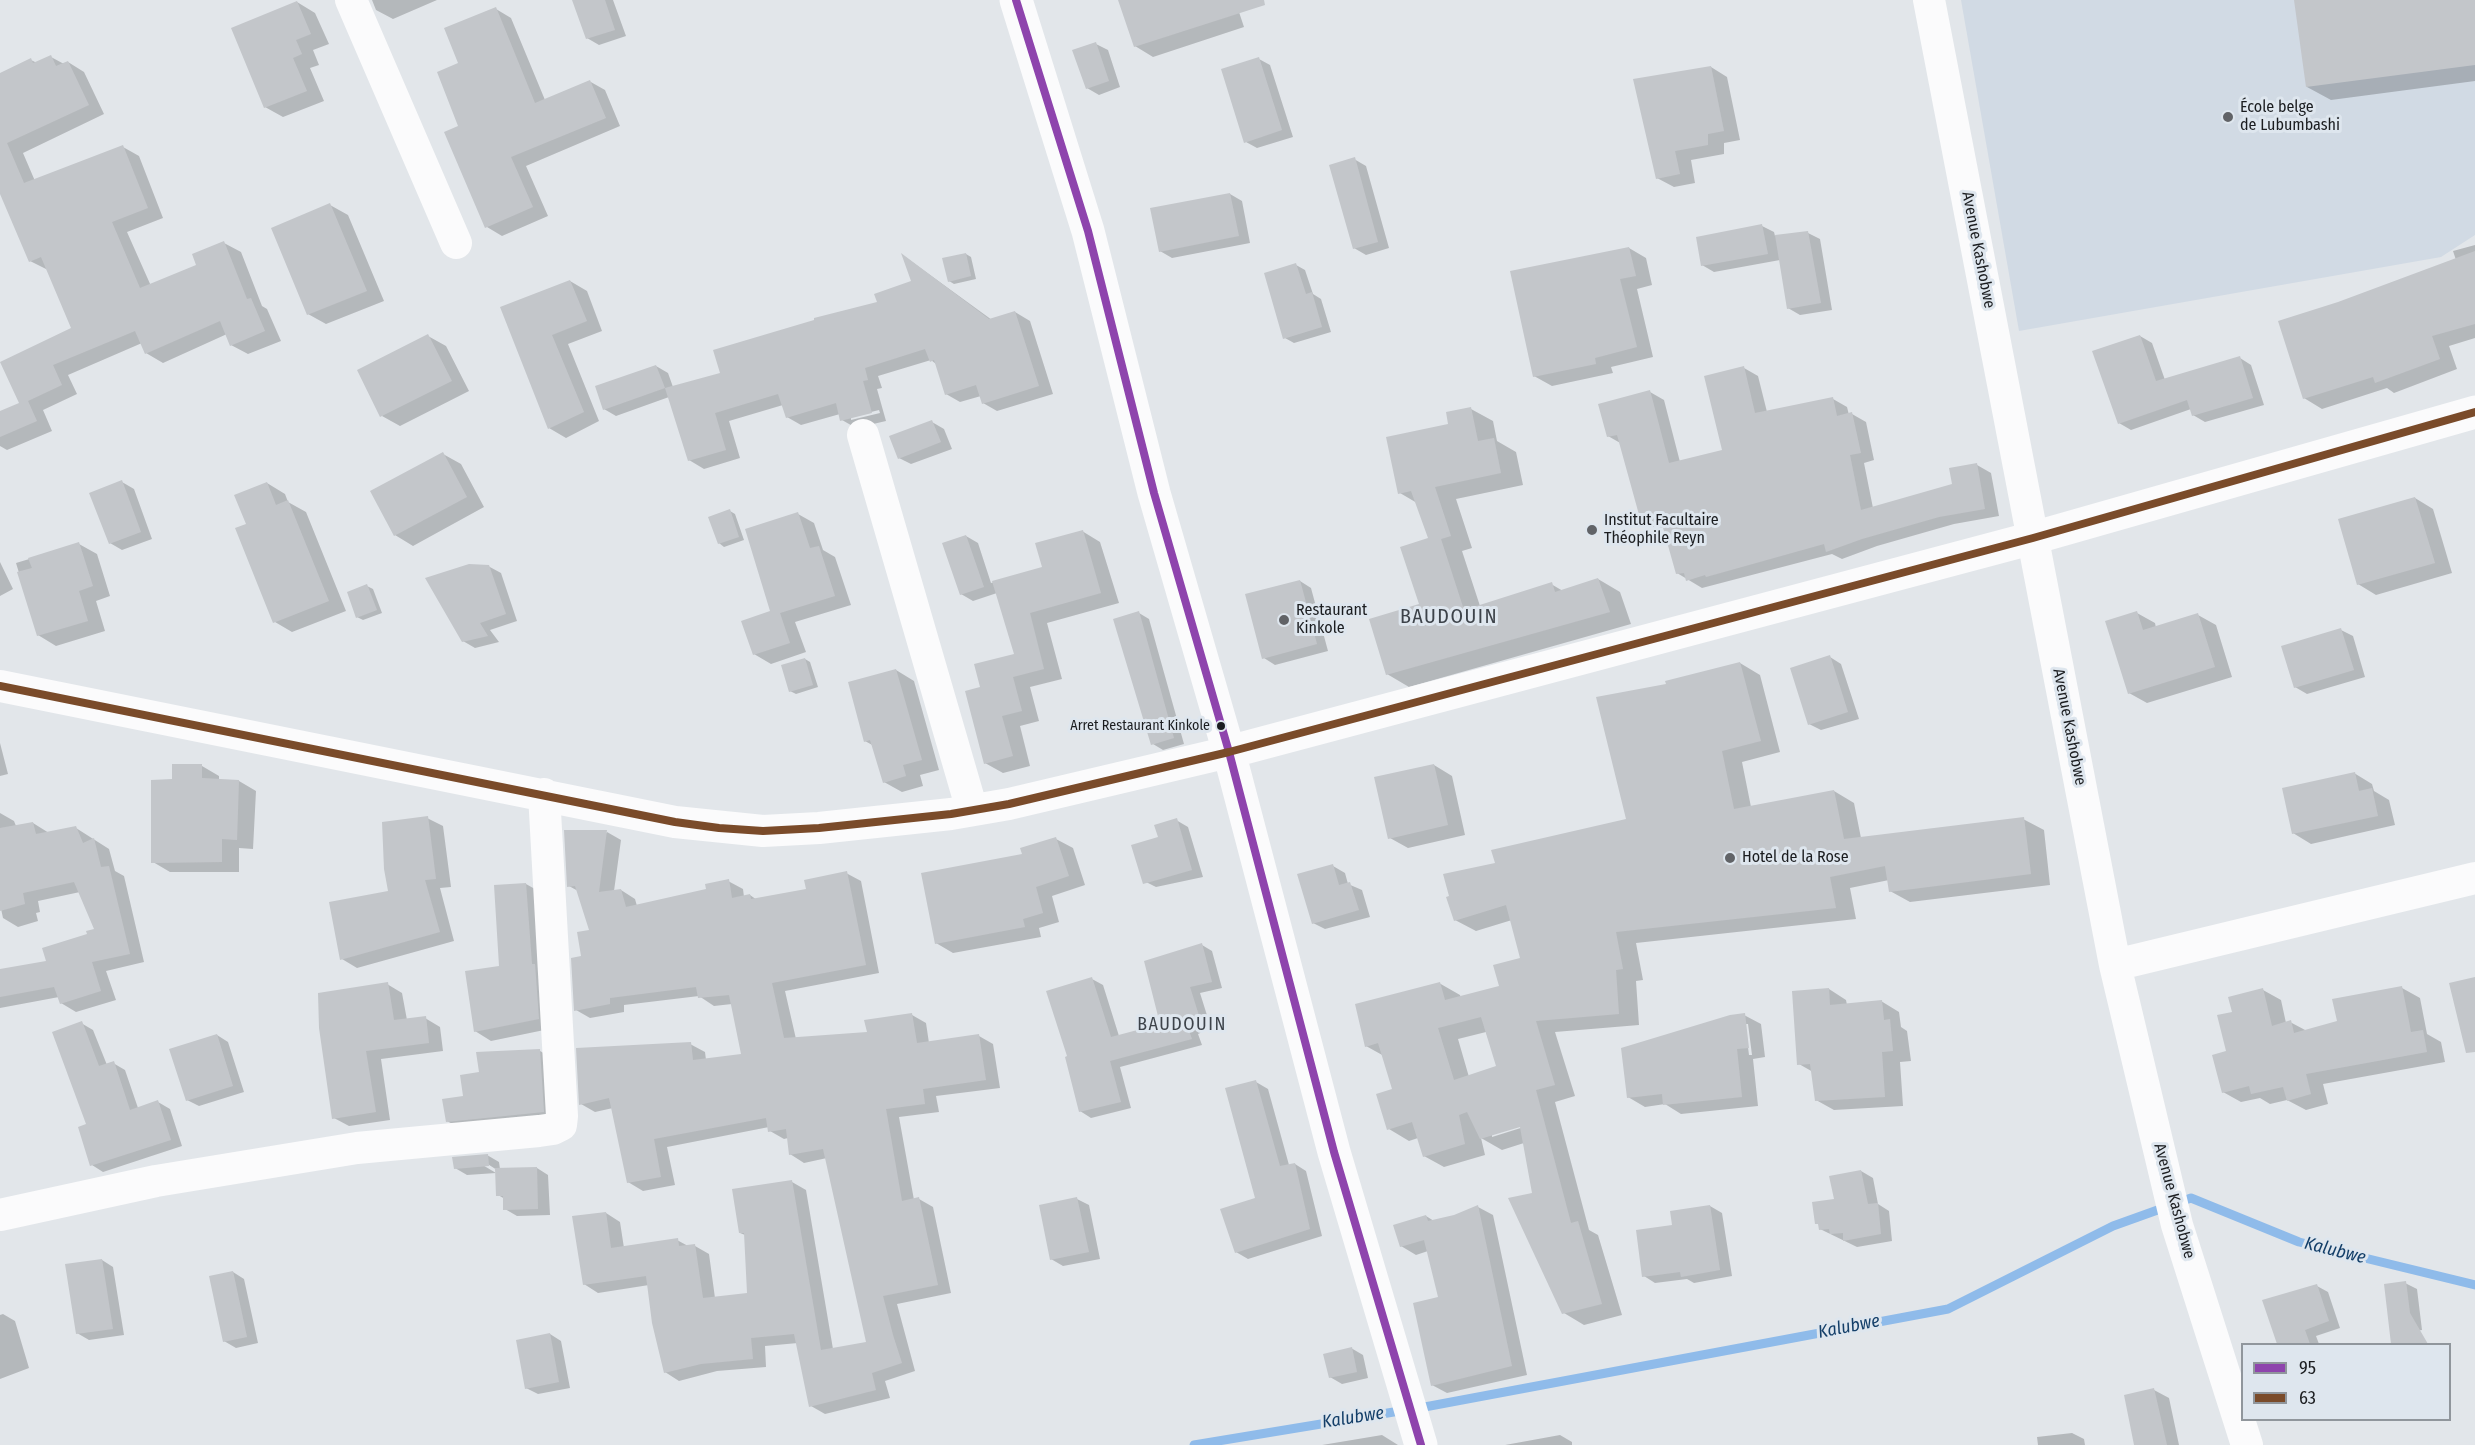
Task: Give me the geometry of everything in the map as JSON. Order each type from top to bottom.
[{"type":"street","points":[[351,0],[456,243]]},
{"type":"street","points":[[1016,0],[1088,231],[1154,494],[1229,752],[1331,1142],[1415,1425]]},
{"type":"street","name":"Avenue Kashobwe","points":[[1929,0],[2115,965],[2174,1211],[2244,1444]]},
{"type":"street","points":[[0,686],[675,822],[763,831],[819,828],[1009,804],[1229,752],[2033,538],[2475,412]]},
{"type":"street","points":[[863,435],[972,810]]},
{"type":"street","points":[[0,1215],[156,1181],[346,1150],[539,1131],[561,1125],[544,794]]},
{"type":"street","points":[[2115,965],[2475,878]]},
{"type":"shaded area","name":"École belge de Lubumbashi","points":[[1961,0],[2475,0],[2475,235],[2441,257],[2019,331]]},
{"type":"building","points":[[572,0],[605,0],[615,30],[586,39]]},
{"type":"building","points":[[1118,0],[1264,0],[1265,5],[1134,47]]},
{"type":"building","points":[[2294,0],[2475,0],[2475,65],[2306,87]]},
{"type":"building","points":[[297,1],[311,34],[296,40],[302,54],[293,58],[307,91],[264,108],[231,28]]},
{"type":"building","points":[[496,7],[535,103],[590,80],[606,118],[511,157],[533,207],[485,228],[444,132],[458,126],[437,72],[458,63],[444,28]]},
{"type":"building","points":[[1096,42],[1109,81],[1086,89],[1072,50]]},
{"type":"building","points":[[51,55],[56,66],[68,61],[89,105],[7,143],[24,183],[123,145],[148,208],[112,222],[140,288],[196,265],[192,254],[224,241],[247,299],[251,298],[265,331],[230,346],[220,321],[145,354],[135,331],[53,365],[62,385],[28,401],[37,421],[0,437],[0,411],[19,403],[0,362],[71,328],[41,257],[29,262],[0,194],[0,73],[31,58],[33,63]]},
{"type":"building","points":[[1259,57],[1282,130],[1244,143],[1221,69]]},
{"type":"building","points":[[1711,66],[1724,131],[1708,134],[1708,145],[1675,151],[1680,174],[1656,179],[1633,79]]},
{"type":"building","points":[[1355,157],[1378,242],[1353,249],[1329,165]]},
{"type":"building","points":[[1230,193],[1239,236],[1159,252],[1150,208]]},
{"type":"building","points":[[330,203],[367,291],[307,315],[271,228]]},
{"type":"building","points":[[1762,224],[1768,254],[1701,266],[1696,237]]},
{"type":"building","points":[[1808,231],[1821,303],[1787,309],[1775,235]]},
{"type":"building","points":[[1629,247],[1636,276],[1620,279],[1637,347],[1595,358],[1596,364],[1533,377],[1510,271]]},
{"type":"building","points":[[2475,251],[2475,324],[2432,336],[2440,359],[2375,383],[2373,377],[2303,399],[2278,321],[2338,302]]},
{"type":"building","points":[[901,253],[989,319],[1015,311],[1039,386],[982,404],[976,385],[945,395],[934,360],[930,362],[925,349],[865,368],[868,380],[863,381],[872,413],[840,421],[836,403],[786,418],[778,394],[715,413],[726,450],[688,461],[665,388],[720,373],[713,350],[814,320],[814,318],[877,302],[874,294],[911,281]]},
{"type":"building","points":[[966,253],[971,276],[948,282],[942,258]]},
{"type":"building","points":[[1296,263],[1306,294],[1312,292],[1322,327],[1283,339],[1264,273]]},
{"type":"building","points":[[570,280],[587,321],[552,335],[584,412],[548,429],[500,307]]},
{"type":"building","points":[[428,334],[452,381],[380,417],[357,370]]},
{"type":"building","points":[[2140,335],[2156,381],[2240,356],[2253,398],[2192,416],[2187,400],[2118,424],[2092,351]]},
{"type":"building","points":[[656,365],[665,388],[603,410],[595,386]]},
{"type":"building","points":[[1744,366],[1755,413],[1833,397],[1837,416],[1852,412],[1861,453],[1850,455],[1861,510],[1952,484],[1949,468],[1977,463],[1985,509],[1939,517],[1826,552],[1824,544],[1686,581],[1684,573],[1676,574],[1660,517],[1641,522],[1617,435],[1607,437],[1598,404],[1650,390],[1669,463],[1722,450],[1704,376]]},
{"type":"building","points":[[1471,407],[1478,441],[1494,438],[1501,473],[1435,487],[1451,536],[1441,539],[1464,610],[1552,582],[1555,592],[1598,578],[1610,612],[1386,675],[1369,619],[1419,604],[1400,547],[1428,538],[1411,491],[1398,494],[1386,437],[1448,424],[1446,412]]},
{"type":"building","points":[[932,420],[941,442],[898,459],[889,436]]},
{"type":"building","points":[[443,452],[467,497],[394,536],[370,491]]},
{"type":"building","points":[[122,480],[141,532],[109,544],[89,493]]},
{"type":"building","points":[[267,482],[276,505],[288,500],[329,601],[273,623],[235,528],[246,524],[234,495]]},
{"type":"building","points":[[2415,497],[2435,563],[2357,585],[2338,519]]},
{"type":"building","points":[[730,509],[739,537],[718,544],[708,517]]},
{"type":"building","points":[[798,512],[810,548],[819,546],[835,596],[780,613],[790,643],[753,655],[741,621],[770,611],[745,529]]},
{"type":"building","points":[[1083,530],[1101,593],[1030,613],[1044,669],[1013,677],[1022,711],[1002,716],[1013,756],[984,764],[965,691],[980,687],[974,664],[1014,654],[992,581],[1042,567],[1035,543]]},
{"type":"building","points":[[966,535],[984,587],[960,595],[942,543]]},
{"type":"building","points":[[79,542],[93,586],[79,591],[88,621],[37,636],[17,572],[32,568],[28,558]]},
{"type":"building","points":[[469,564],[489,565],[506,614],[480,623],[488,636],[462,642],[425,578]]},
{"type":"building","points":[[1300,580],[1317,644],[1262,659],[1245,594]]},
{"type":"building","points":[[367,584],[377,610],[356,618],[347,592]]},
{"type":"building","points":[[1139,611],[1174,738],[1151,745],[1113,619]]},
{"type":"building","points":[[2137,611],[2143,630],[2198,613],[2215,667],[2128,694],[2105,621]]},
{"type":"building","points":[[2341,628],[2354,670],[2294,688],[2281,646]]},
{"type":"building","points":[[1830,655],[1848,712],[1808,725],[1790,668]]},
{"type":"building","points":[[805,658],[813,685],[789,692],[781,665]]},
{"type":"building","points":[[1740,662],[1761,741],[1722,751],[1734,809],[1834,790],[1844,839],[2024,817],[2031,874],[1889,892],[1885,866],[1830,877],[1836,908],[1616,932],[1623,969],[1616,970],[1619,1014],[1536,1021],[1555,1085],[1536,1090],[1571,1223],[1578,1221],[1602,1304],[1562,1314],[1508,1198],[1532,1193],[1520,1127],[1480,1139],[1467,1112],[1459,1115],[1465,1144],[1423,1157],[1412,1122],[1387,1130],[1376,1094],[1392,1089],[1378,1043],[1365,1047],[1355,1004],[1440,982],[1445,1000],[1499,986],[1493,965],[1520,958],[1506,905],[1454,921],[1446,897],[1449,896],[1443,874],[1495,863],[1491,850],[1626,819],[1596,697],[1666,684],[1665,681]],"holes":[[[1481,1017],[1496,1066],[1454,1080],[1438,1028]]]},
{"type":"building","points":[[896,669],[922,760],[903,765],[906,776],[883,783],[870,740],[864,742],[848,682]]},
{"type":"building","points":[[172,764],[202,764],[202,778],[239,780],[237,840],[222,839],[222,862],[151,863],[151,780],[172,779]]},
{"type":"building","points":[[1434,764],[1448,825],[1388,839],[1374,777]]},
{"type":"building","points":[[2355,772],[2359,791],[2372,788],[2378,816],[2292,834],[2282,788]]},
{"type":"building","points":[[428,816],[436,879],[425,880],[440,932],[340,960],[329,902],[388,891],[384,869],[382,822]]},
{"type":"building","points":[[1177,818],[1192,870],[1143,884],[1131,845],[1158,837],[1154,825]]},
{"type":"building","points":[[33,822],[36,834],[76,826],[83,843],[94,838],[101,867],[109,866],[130,954],[92,962],[101,991],[60,1004],[54,987],[0,997],[0,969],[46,961],[42,948],[87,934],[86,931],[94,929],[74,882],[23,893],[25,904],[0,911],[0,828]]},
{"type":"building","points":[[564,830],[607,830],[599,892],[621,889],[626,907],[706,889],[705,884],[729,879],[732,898],[750,894],[751,899],[806,889],[804,880],[847,871],[866,965],[772,983],[784,1038],[867,1032],[864,1020],[912,1013],[917,1043],[979,1034],[986,1080],[923,1089],[925,1104],[886,1109],[902,1201],[919,1197],[938,1285],[883,1296],[902,1363],[872,1373],[876,1390],[809,1407],[794,1334],[751,1338],[753,1359],[701,1364],[664,1373],[652,1323],[646,1276],[583,1285],[572,1216],[606,1212],[611,1248],[678,1238],[679,1246],[695,1244],[703,1298],[747,1293],[744,1233],[739,1233],[732,1189],[792,1180],[821,1350],[866,1342],[823,1149],[789,1155],[786,1129],[768,1132],[766,1118],[654,1139],[661,1177],[627,1183],[609,1098],[579,1105],[576,1048],[691,1042],[693,1060],[741,1054],[729,995],[698,998],[696,987],[610,998],[610,1004],[574,1011],[571,958],[581,956],[577,932],[589,930],[575,886],[567,887]]},
{"type":"building","points":[[1056,837],[1069,876],[1036,887],[1043,913],[1023,919],[1025,927],[935,944],[921,873],[1022,854],[1020,848]]},
{"type":"building","points":[[1333,864],[1339,885],[1350,882],[1359,910],[1312,924],[1297,874]]},
{"type":"building","points":[[526,883],[539,1019],[474,1032],[465,971],[499,966],[494,885]]},
{"type":"building","points":[[1202,943],[1212,982],[1190,987],[1201,1022],[1188,1028],[1192,1039],[1110,1061],[1121,1102],[1079,1112],[1065,1057],[1067,1056],[1046,991],[1092,977],[1111,1037],[1160,1024],[1144,961]]},
{"type":"building","points":[[2475,977],[2475,1052],[2466,1053],[2449,983]]},
{"type":"building","points":[[388,982],[394,1020],[426,1016],[429,1043],[366,1051],[376,1112],[332,1119],[319,1028],[318,993]]},
{"type":"building","points":[[2402,986],[2411,1032],[2423,1030],[2427,1052],[2306,1074],[2311,1094],[2287,1101],[2283,1087],[2251,1094],[2249,1086],[2222,1093],[2212,1055],[2226,1051],[2217,1015],[2232,1012],[2228,997],[2263,988],[2272,1026],[2291,1020],[2294,1033],[2337,1021],[2332,999]]},
{"type":"building","points":[[1829,988],[1830,1005],[1882,1000],[1884,1020],[1890,1019],[1893,1051],[1882,1052],[1885,1097],[1815,1101],[1810,1064],[1797,1065],[1792,991]]},
{"type":"building","points":[[1745,1013],[1749,1048],[1737,1049],[1742,1097],[1663,1105],[1662,1094],[1627,1098],[1621,1048],[1730,1015]]},
{"type":"building","points":[[82,1021],[99,1066],[114,1061],[130,1110],[158,1100],[171,1140],[90,1166],[78,1127],[86,1124],[52,1032]]},
{"type":"building","points":[[217,1034],[233,1086],[186,1101],[169,1049]]},
{"type":"building","points":[[540,1049],[544,1112],[446,1122],[442,1099],[463,1096],[460,1075],[479,1072],[476,1052]]},
{"type":"building","points":[[1256,1080],[1280,1166],[1295,1163],[1310,1229],[1235,1253],[1220,1209],[1255,1198],[1225,1088]]},
{"type":"building","points":[[488,1154],[489,1166],[454,1169],[452,1157]]},
{"type":"building","points":[[537,1167],[538,1209],[503,1210],[503,1196],[496,1196],[495,1168]]},
{"type":"building","points":[[1861,1170],[1868,1204],[1878,1203],[1881,1234],[1843,1241],[1843,1233],[1830,1234],[1829,1229],[1819,1230],[1818,1224],[1815,1224],[1812,1202],[1834,1199],[1829,1176]]},
{"type":"building","points":[[1077,1197],[1089,1252],[1050,1260],[1039,1205]]},
{"type":"building","points":[[1478,1205],[1512,1366],[1431,1386],[1413,1303],[1438,1297],[1424,1240],[1400,1247],[1393,1225],[1426,1215],[1428,1221],[1454,1215]]},
{"type":"building","points":[[1710,1205],[1720,1270],[1681,1277],[1680,1272],[1642,1277],[1636,1230],[1672,1225],[1670,1211]]},
{"type":"building","points":[[102,1259],[113,1329],[76,1334],[65,1264]]},
{"type":"building","points":[[233,1271],[247,1337],[223,1342],[209,1276]]},
{"type":"building","points":[[2406,1281],[2410,1313],[2427,1343],[2391,1343],[2384,1284]]},
{"type":"building","points":[[2317,1284],[2329,1321],[2305,1330],[2310,1343],[2277,1343],[2262,1300]]},
{"type":"building","points":[[550,1333],[559,1382],[525,1389],[516,1340]]},
{"type":"building","points":[[1352,1347],[1357,1372],[1329,1378],[1323,1354]]},
{"type":"building","points":[[2154,1388],[2167,1445],[2134,1445],[2124,1395]]},
{"type":"waterway","name":"Kalubwe","points":[[1194,1445],[1430,1406],[1948,1309],[2113,1226],[2191,1198],[2299,1242],[2475,1285]]},
{"type":"transit line","name":"95","points":[[1016,0],[1088,231],[1154,493],[1229,752],[1334,1152],[1421,1445]]},
{"type":"transit line","name":"63","points":[[0,686],[675,822],[719,828],[763,831],[819,828],[951,814],[1009,804],[1229,752],[2033,538],[2475,412]]},
{"type":"place","name":"École belge de Lubumbashi","points":[[2228,117]]},
{"type":"place","name":"Institut Facultaire Théophile Reyn","points":[[1592,530]]},
{"type":"place","name":"Restaurant Kinkole","points":[[1284,620]]},
{"type":"place","name":"Arret Restaurant Kinkole","points":[[1221,726]]},
{"type":"place","name":"Hotel de la Rose","points":[[1730,858]]},
{"type":"district","name":"BAUDOUIN","points":[[1449,617]]},
{"type":"district","name":"BAUDOUIN","points":[[1182,1025]]}]
